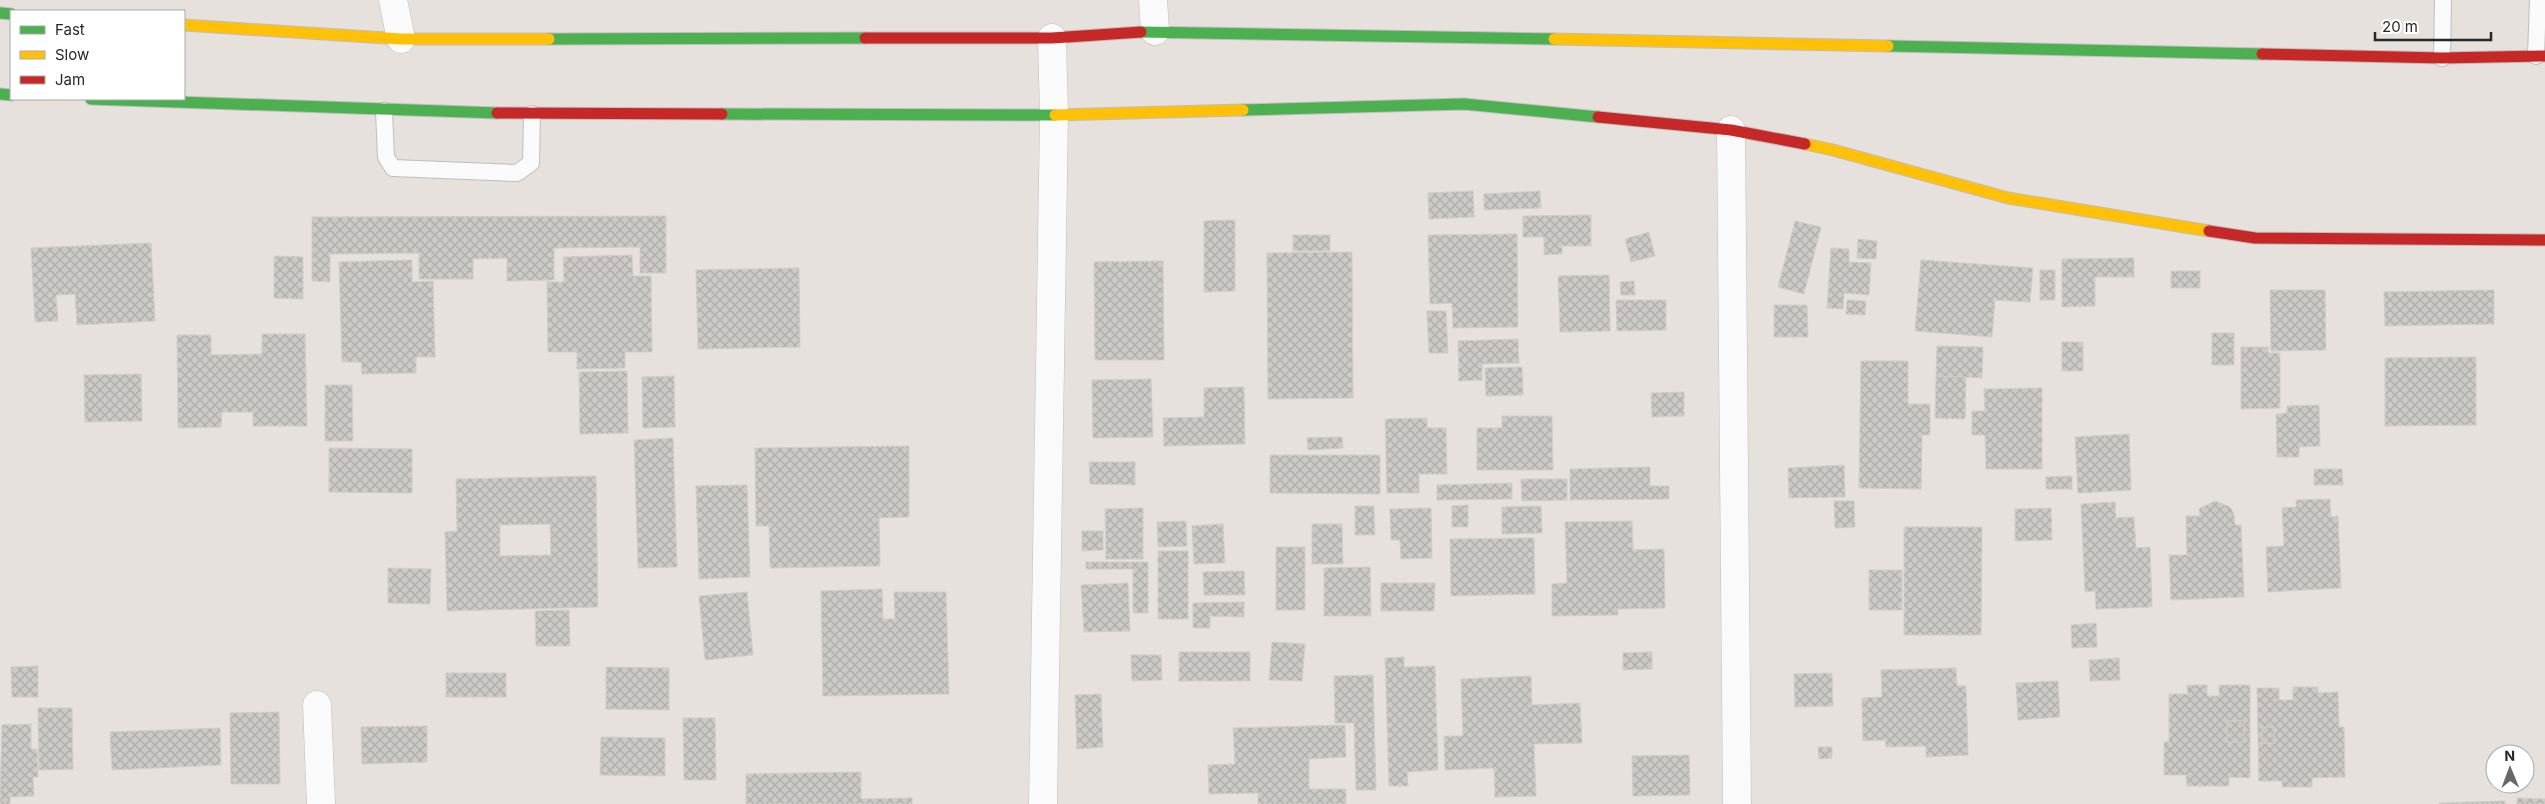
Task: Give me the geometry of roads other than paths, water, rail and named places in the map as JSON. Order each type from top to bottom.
[{"type":"main road","points":[[185,25],[401,39],[1052,38],[1155,31],[2442,58],[2540,56]]},
{"type":"main road","points":[[115,100],[384,111],[532,114],[1054,115],[1464,104],[1731,130],[1833,150],[2008,198],[2255,238],[2545,240]]},
{"type":"street","points":[[392,0],[401,39]]},
{"type":"street","points":[[1153,0],[1155,31]]},
{"type":"street","points":[[1043,804],[1054,115],[1052,38]]},
{"type":"street","points":[[1731,130],[1737,804]]},
{"type":"street","points":[[317,705],[321,804]]},
{"type":"lane","points":[[2442,58],[2443,0]]},
{"type":"lane","points":[[2538,0],[2540,56]]},
{"type":"lane","points":[[384,111],[386,158],[393,168],[518,173],[531,163],[532,114]]}]
